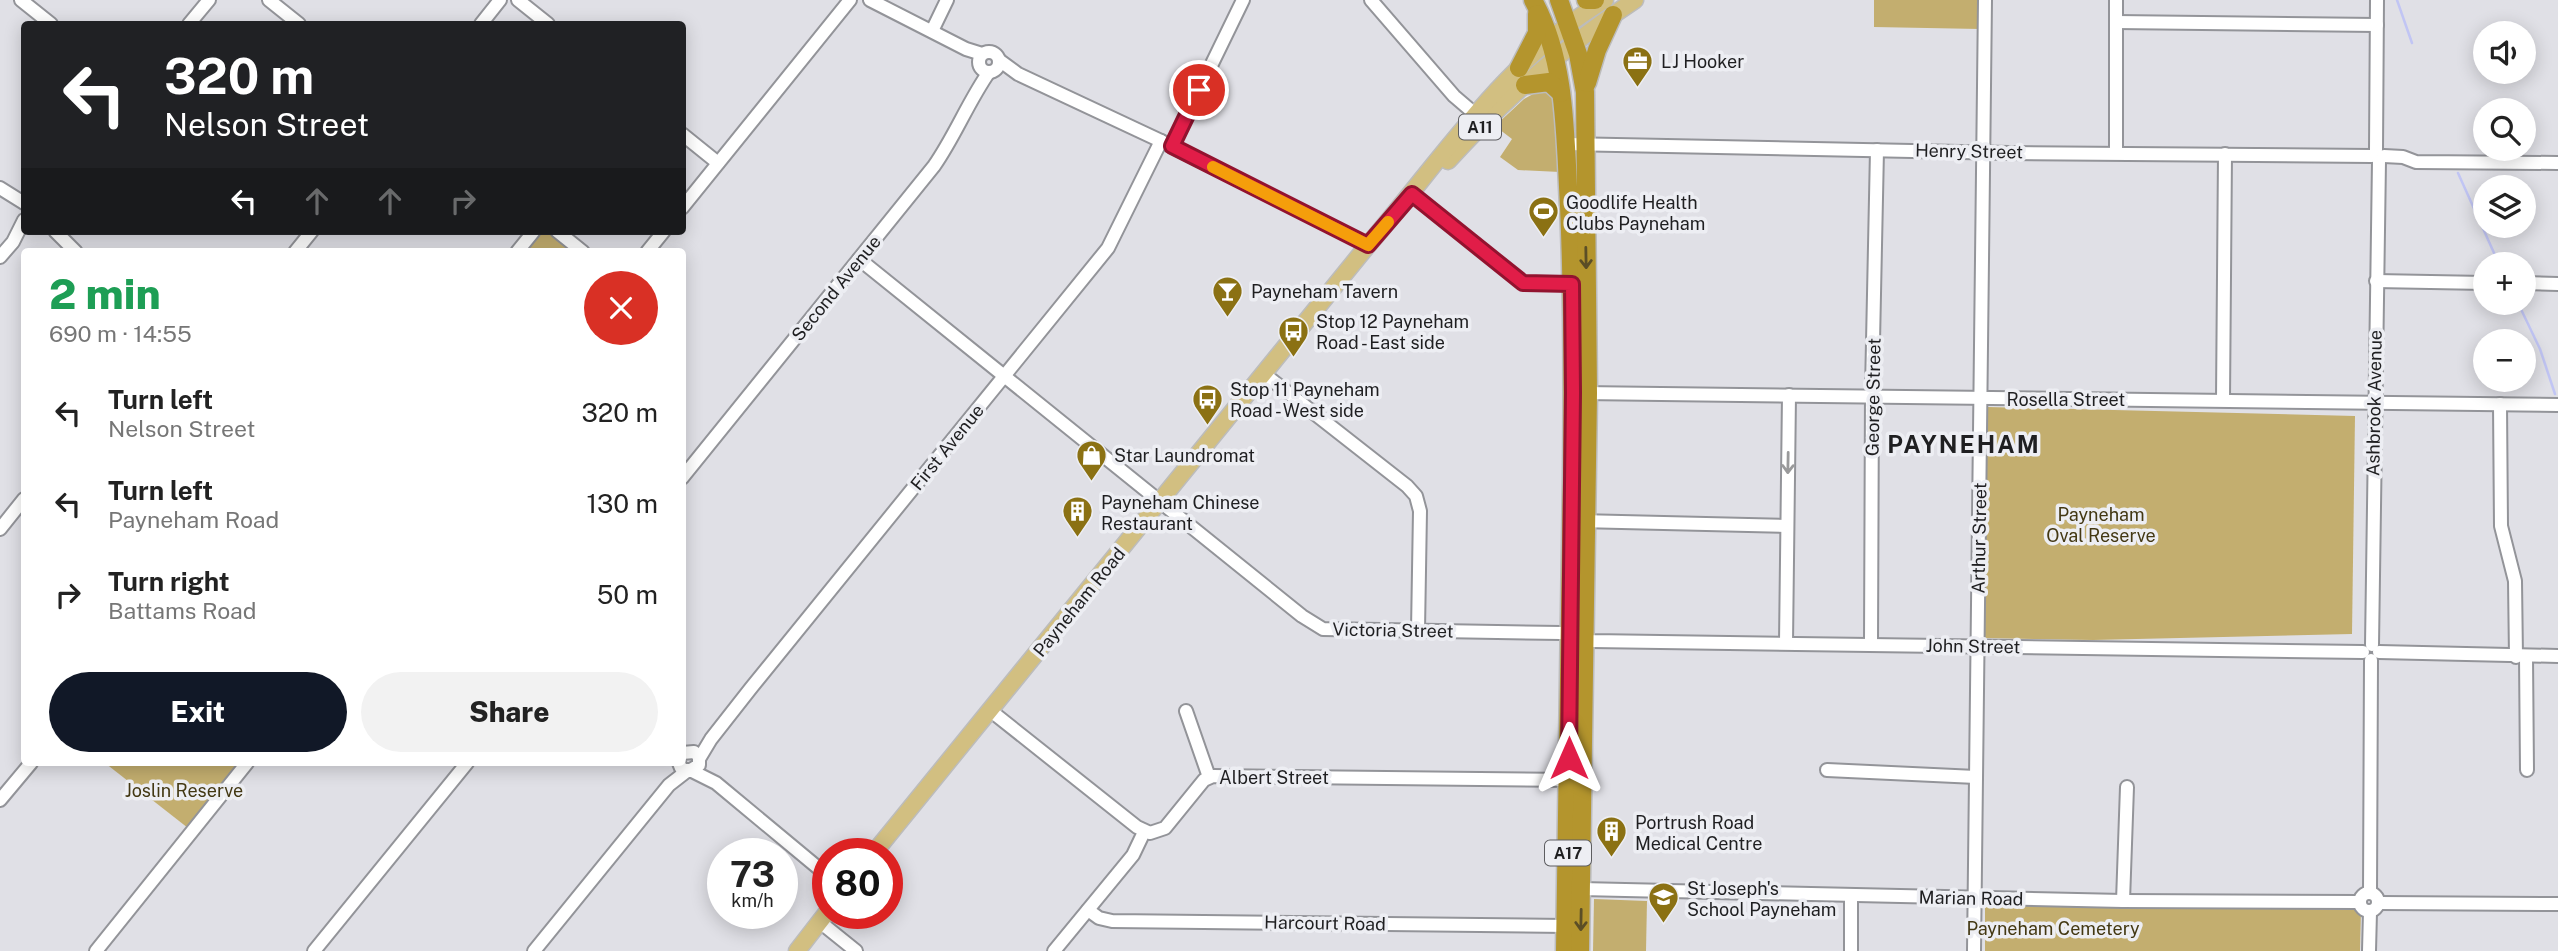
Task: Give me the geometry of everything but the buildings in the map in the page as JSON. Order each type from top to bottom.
[{"type":"highway","name":"A17","points":[[1559,0],[1581,64],[1585,92],[1576,780],[1581,889],[1580,951]]},
{"type":"highway","points":[[1586,0],[1595,0]]},
{"type":"highway","name":"A17","points":[[1535,2],[1547,28],[1560,93],[1566,144],[1572,284],[1581,393]]},
{"type":"highway","points":[[1535,2],[1537,33],[1522,77],[1549,82],[1560,93]]},
{"type":"highway","points":[[1585,92],[1609,7]]},
{"type":"highway","name":"A17","points":[[1565,951],[1576,780]]},
{"type":"main road","name":"Payneham Road","points":[[886,838],[1368,245],[1415,191],[1437,172],[1484,122],[1550,40],[1569,24],[1609,7],[1635,0]]},
{"type":"main road","name":"Payneham Road","points":[[1415,191],[1428,169],[1475,114],[1522,77],[1554,60],[1609,7]]},
{"type":"main road","points":[[797,951],[814,929]]},
{"type":"street","points":[[21,0],[47,21]]},
{"type":"street","points":[[192,21],[209,0]]},
{"type":"street","points":[[269,0],[295,21]]},
{"type":"street","points":[[483,21],[500,0]]},
{"type":"street","points":[[518,0],[544,21]]},
{"type":"street","points":[[686,203],[850,0]]},
{"type":"street","points":[[870,0],[965,49],[987,64],[1018,74],[1167,144],[1368,245]]},
{"type":"street","points":[[932,31],[947,0]]},
{"type":"street","name":"First Avenue","points":[[688,759],[710,738],[1113,241],[1243,0]]},
{"type":"street","points":[[1371,0],[1454,96],[1475,114]]},
{"type":"street","name":"Arthur Street","points":[[1974,951],[1985,0]]},
{"type":"street","points":[[2116,0],[2116,152]]},
{"type":"street","name":"Ashbrook Avenue","points":[[2369,951],[2378,156],[2377,0]]},
{"type":"street","points":[[2116,22],[2377,25]]},
{"type":"street","name":"Second Avenue","points":[[686,473],[952,141],[987,64]]},
{"type":"street","points":[[686,137],[718,163]]},
{"type":"street","name":"Henry Street","points":[[1566,144],[2378,156],[2403,157],[2416,162],[2558,163]]},
{"type":"street","name":"George Street","points":[[1871,644],[1877,150]]},
{"type":"street","points":[[2223,399],[2225,154]]},
{"type":"street","points":[[1415,191],[1523,283],[1572,284]]},
{"type":"street","points":[[4,192],[21,211]]},
{"type":"street","points":[[13,242],[21,222]]},
{"type":"street","points":[[0,257],[22,235]]},
{"type":"street","points":[[57,235],[72,248]]},
{"type":"street","points":[[561,235],[578,248]]},
{"type":"street","name":"Victoria Street","points":[[859,259],[1160,503],[1319,627],[1577,637]]},
{"type":"street","points":[[2376,281],[2473,283]]},
{"type":"street","points":[[2536,283],[2558,284]]},
{"type":"street","points":[[1264,374],[1407,486],[1416,496],[1420,511],[1418,630]]},
{"type":"street","name":"Rosella Street","points":[[1581,393],[2558,405]]},
{"type":"street","points":[[1786,643],[1788,395]]},
{"type":"street","points":[[2500,404],[2501,526],[2515,581],[2527,771]]},
{"type":"street","points":[[0,529],[21,503]]},
{"type":"street","points":[[1578,521],[1787,526]]},
{"type":"street","name":"John Street","points":[[1577,637],[2558,656]]},
{"type":"street","points":[[991,710],[1144,832],[1133,855],[1054,951]]},
{"type":"street","points":[[1186,711],[1209,777]]},
{"type":"street","points":[[688,759],[812,863]]},
{"type":"street","points":[[0,800],[28,766]]},
{"type":"street","points":[[96,951],[245,766]]},
{"type":"street","points":[[314,951],[465,766]]},
{"type":"street","name":"First Avenue","points":[[534,951],[683,766]]},
{"type":"street","points":[[1827,770],[1976,776]]},
{"type":"street","name":"Albert Street","points":[[1144,832],[1156,833],[1165,828],[1209,777],[1576,780]]},
{"type":"street","points":[[2123,901],[2127,787]]},
{"type":"street","name":"Marian Road","points":[[1581,889],[2123,901],[2558,904]]},
{"type":"street","points":[[1851,896],[1851,951]]},
{"type":"street","name":"Harcourt Road","points":[[1088,910],[1099,918],[1112,921],[1566,926]]},
{"type":"street","points":[[836,929],[856,951]]},
{"type":"green space","points":[[1874,0],[1980,0],[1980,29],[1874,27]]},
{"type":"green space","points":[[1544,88],[1555,94],[1560,172],[1518,170],[1500,157],[1512,139],[1495,126],[1524,99]]},
{"type":"green space","points":[[531,235],[562,235],[578,248],[520,248]]},
{"type":"green space","name":"Payneham Oval Reserve","points":[[1988,407],[2355,416],[2352,634],[2093,640],[1983,638]]},
{"type":"green space","name":"Joslin Reserve","points":[[109,766],[237,766],[188,828]]},
{"type":"green space","points":[[1594,899],[1647,901],[1646,951],[1593,951]]},
{"type":"green space","name":"Payneham Cemetery","points":[[1985,904],[2361,910],[2360,951],[1985,951]]},
{"type":"waterway","points":[[2397,0],[2412,43]]},
{"type":"waterway","points":[[2458,173],[2494,252]]},
{"type":"waterway","points":[[2524,315],[2540,349],[2555,394]]},
{"type":"slow traffic","points":[[1213,167],[1368,245],[1388,222]]},
{"type":"place","name":"LJ Hooker","points":[[1638,88]]},
{"type":"place","name":"Goodlife Health Clubs Payneham","points":[[1543,239]]},
{"type":"place","name":"Payneham Tavern","points":[[1228,318]]},
{"type":"place","name":"Stop 12 Payneham Road - East side","points":[[1293,358]]},
{"type":"place","name":"Stop 11 Payneham Road - West side","points":[[1207,426]]},
{"type":"place","name":"Star Laundromat","points":[[1091,482]]},
{"type":"place","name":"Payneham Chinese Restaurant","points":[[1078,539]]},
{"type":"place","name":"Portrush Road Medical Centre","points":[[1612,859]]},
{"type":"place","name":"St Joseph's School Payneham","points":[[1664,925]]},
{"type":"district","name":"PAYNEHAM","points":[[1964,444]]},
{"type":"route","points":[[1199,90],[1172,146],[1368,245],[1412,194],[1523,283],[1572,284],[1569,758]]}]
